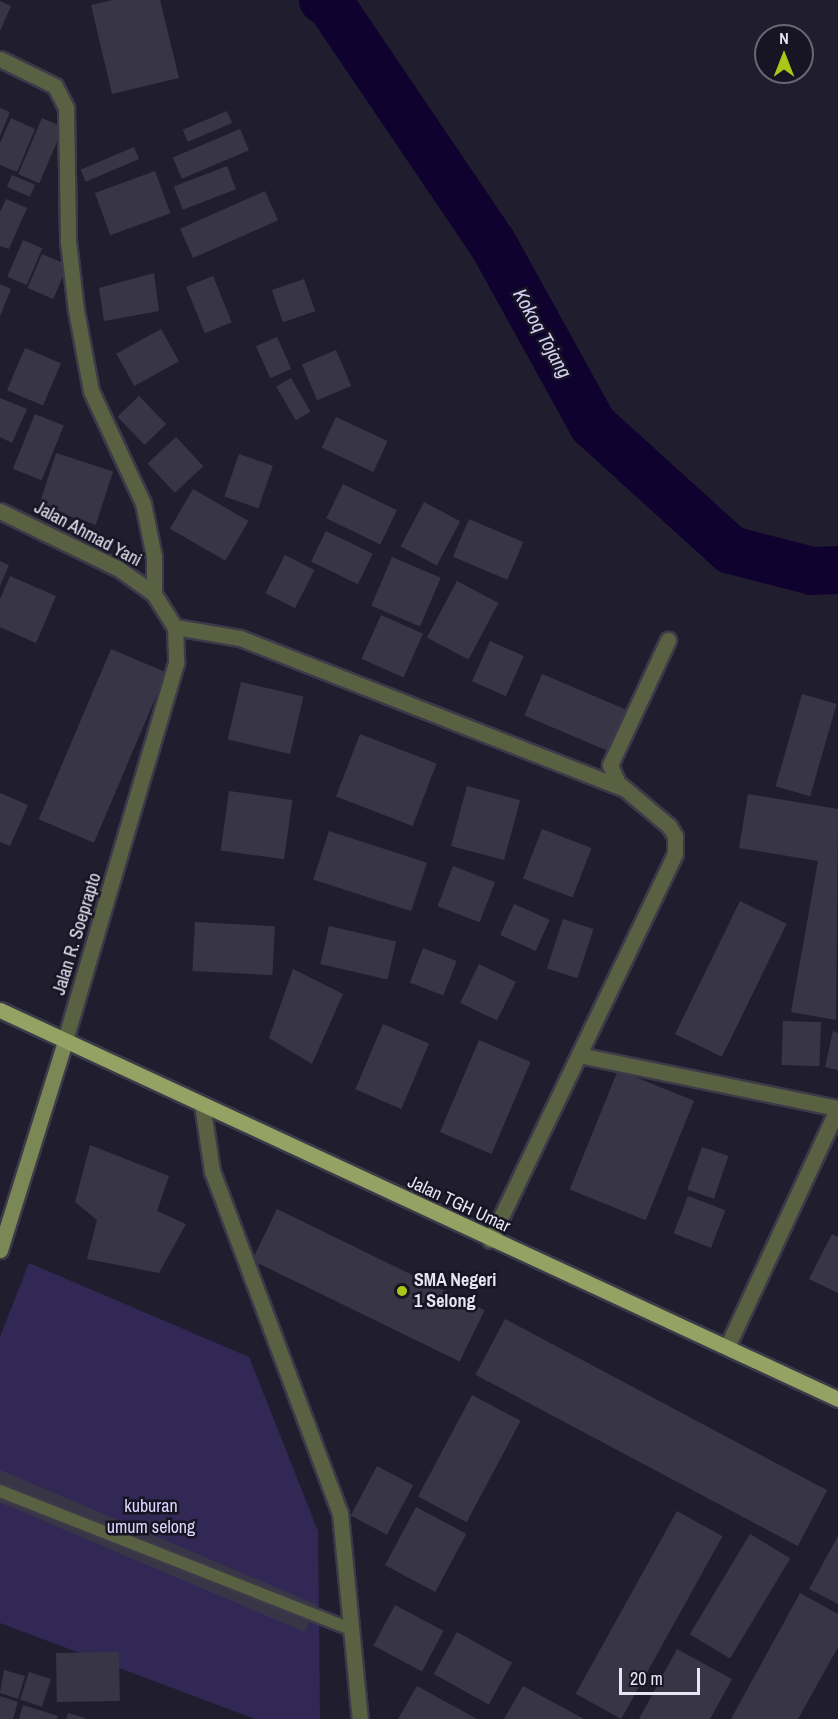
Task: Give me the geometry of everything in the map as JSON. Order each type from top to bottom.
[{"type":"main road","name":"Jalan TGH Umar","points":[[0,1010],[490,1240],[838,1399]]},
{"type":"main road","name":"Jalan R. Soeprapto","points":[[1,1243],[65,1041]]},
{"type":"street","points":[[0,59],[55,86],[66,108],[68,241],[76,310],[91,392],[143,503],[154,557],[154,594]]},
{"type":"street","name":"Jalan Ahmad Yani","points":[[0,511],[119,569],[154,594],[175,627]]},
{"type":"street","points":[[175,627],[240,638],[626,789]]},
{"type":"street","name":"Jalan R. Soeprapto","points":[[65,1041],[176,663],[175,627]]},
{"type":"street","points":[[490,1240],[675,854],[675,836],[669,826],[626,789],[612,773],[612,759],[668,640]]},
{"type":"street","points":[[579,1055],[838,1108],[727,1347]]},
{"type":"street","points":[[202,1104],[212,1171],[340,1513],[360,1719]]},
{"type":"lane","points":[[0,1491],[350,1629]]},
{"type":"green space","name":"kuburan umum selong","points":[[29,1263],[249,1357],[318,1531],[320,1719],[255,1719],[0,1623],[0,1337]]},
{"type":"building","points":[[112,0],[160,0],[179,78],[112,94],[91,5]]},
{"type":"building","points":[[0,1],[11,6],[0,31]]},
{"type":"building","points":[[0,108],[10,112],[0,136]]},
{"type":"building","points":[[227,111],[232,123],[188,142],[183,130]]},
{"type":"building","points":[[11,118],[35,129],[17,172],[0,165],[0,143]]},
{"type":"building","points":[[42,118],[63,127],[39,183],[18,174]]},
{"type":"building","points":[[240,129],[249,150],[182,179],[173,158]]},
{"type":"building","points":[[134,147],[139,159],[86,182],[81,170]]},
{"type":"building","points":[[227,166],[236,189],[183,210],[174,186]]},
{"type":"building","points":[[155,171],[170,213],[110,235],[95,193]]},
{"type":"building","points":[[12,175],[35,185],[30,197],[7,187]]},
{"type":"building","points":[[265,191],[278,220],[193,258],[180,229]]},
{"type":"building","points":[[6,199],[27,208],[9,249],[0,246],[0,212]]},
{"type":"building","points":[[23,240],[42,248],[27,285],[7,277]]},
{"type":"building","points":[[42,254],[68,265],[53,299],[28,288]]},
{"type":"building","points":[[154,273],[159,311],[104,321],[99,288]]},
{"type":"building","points":[[213,276],[232,322],[205,333],[186,287]]},
{"type":"building","points":[[304,279],[315,311],[283,322],[272,290]]},
{"type":"building","points":[[0,284],[11,289],[0,316]]},
{"type":"building","points":[[161,329],[179,361],[134,386],[116,354]]},
{"type":"building","points":[[277,337],[291,369],[270,378],[256,346]]},
{"type":"building","points":[[25,348],[61,363],[43,406],[7,390]]},
{"type":"building","points":[[336,350],[351,386],[317,400],[302,364]]},
{"type":"building","points":[[291,378],[310,412],[296,420],[276,387]]},
{"type":"building","points":[[139,396],[166,424],[145,445],[117,417]]},
{"type":"building","points":[[0,398],[27,409],[12,443],[0,437]]},
{"type":"building","points":[[35,414],[64,426],[42,480],[13,469]]},
{"type":"building","points":[[336,417],[388,441],[373,472],[322,448]]},
{"type":"building","points":[[176,437],[203,466],[175,493],[147,464]]},
{"type":"building","points":[[56,453],[113,472],[96,525],[39,506]]},
{"type":"building","points":[[239,454],[273,466],[258,508],[224,497]]},
{"type":"building","points":[[343,484],[397,510],[380,544],[326,518]]},
{"type":"building","points":[[193,489],[248,521],[225,561],[170,529]]},
{"type":"building","points":[[424,502],[460,521],[437,565],[401,546]]},
{"type":"building","points":[[469,519],[523,542],[507,580],[453,557]]},
{"type":"building","points":[[326,531],[373,554],[358,584],[311,562]]},
{"type":"building","points":[[285,555],[314,570],[295,608],[265,593]]},
{"type":"building","points":[[392,557],[441,578],[420,626],[371,606]]},
{"type":"building","points":[[0,561],[9,565],[0,586]]},
{"type":"building","points":[[10,576],[56,596],[36,643],[0,627],[0,599]]},
{"type":"building","points":[[457,581],[498,603],[468,660],[427,638]]},
{"type":"building","points":[[381,615],[423,634],[403,678],[361,659]]},
{"type":"building","points":[[490,641],[524,656],[506,696],[472,681]]},
{"type":"building","points":[[111,649],[166,672],[94,843],[39,819]]},
{"type":"building","points":[[542,674],[626,710],[608,751],[524,715]]},
{"type":"building","points":[[241,682],[303,696],[290,754],[228,739]]},
{"type":"building","points":[[802,694],[837,704],[810,796],[776,786]]},
{"type":"building","points":[[360,734],[437,763],[413,826],[336,797]]},
{"type":"building","points":[[467,786],[520,800],[504,860],[451,846]]},
{"type":"building","points":[[229,791],[292,800],[284,859],[221,850]]},
{"type":"building","points":[[0,793],[28,805],[10,846],[0,842]]},
{"type":"building","points":[[748,794],[838,809],[836,1020],[791,1012],[818,861],[739,848]]},
{"type":"building","points":[[542,829],[591,848],[572,897],[523,878]]},
{"type":"building","points":[[329,831],[427,863],[411,911],[313,880]]},
{"type":"building","points":[[453,866],[495,882],[480,922],[438,906]]},
{"type":"building","points":[[740,901],[787,924],[722,1057],[675,1034]]},
{"type":"building","points":[[514,904],[550,920],[536,951],[500,935]]},
{"type":"building","points":[[563,919],[593,929],[577,978],[547,968]]},
{"type":"building","points":[[195,922],[275,926],[272,975],[192,971]]},
{"type":"building","points":[[329,926],[396,942],[387,980],[320,964]]},
{"type":"building","points":[[423,948],[457,961],[443,995],[410,983]]},
{"type":"building","points":[[479,964],[516,982],[497,1021],[460,1003]]},
{"type":"building","points":[[293,969],[343,994],[312,1064],[269,1038]]},
{"type":"building","points":[[783,1021],[821,1022],[819,1066],[781,1065]]},
{"type":"building","points":[[383,1024],[429,1044],[401,1109],[355,1089]]},
{"type":"building","points":[[833,1031],[838,1033],[838,1070],[825,1067]]},
{"type":"building","points":[[479,1040],[531,1062],[491,1154],[440,1132]]},
{"type":"building","points":[[618,1070],[694,1101],[646,1220],[570,1190]]},
{"type":"building","points":[[90,1145],[169,1176],[157,1211],[186,1224],[159,1273],[87,1259],[97,1220],[75,1202]]},
{"type":"building","points":[[702,1147],[728,1156],[714,1199],[687,1190]]},
{"type":"building","points":[[688,1196],[725,1210],[711,1248],[674,1233]]},
{"type":"building","points":[[277,1209],[485,1310],[460,1361],[252,1260]]},
{"type":"building","points":[[832,1234],[838,1237],[838,1293],[809,1279]]},
{"type":"building","points":[[505,1319],[827,1490],[798,1546],[475,1375]]},
{"type":"building","points":[[472,1395],[521,1421],[467,1522],[418,1497]]},
{"type":"building","points":[[377,1466],[413,1485],[387,1535],[351,1515]]},
{"type":"building","points":[[0,1470],[317,1604],[305,1632],[0,1503]]},
{"type":"building","points":[[416,1507],[466,1534],[435,1592],[385,1565]]},
{"type":"building","points":[[677,1511],[722,1536],[621,1719],[576,1694]]},
{"type":"building","points":[[750,1534],[790,1558],[730,1658],[690,1634]]},
{"type":"building","points":[[838,1536],[838,1604],[809,1589]]},
{"type":"building","points":[[800,1593],[838,1614],[838,1647],[798,1719],[731,1719]]},
{"type":"building","points":[[395,1605],[444,1631],[422,1671],[373,1646]]},
{"type":"building","points":[[457,1632],[512,1663],[489,1705],[434,1674]]},
{"type":"building","points":[[677,1649],[732,1679],[710,1719],[639,1719]]},
{"type":"building","points":[[119,1652],[120,1701],[57,1702],[56,1653]]},
{"type":"building","points":[[4,1670],[25,1676],[18,1699],[0,1693]]},
{"type":"building","points":[[29,1672],[51,1679],[42,1707],[20,1700]]},
{"type":"building","points":[[417,1686],[477,1719],[398,1719]]},
{"type":"building","points":[[523,1686],[584,1719],[504,1719]]},
{"type":"building","points":[[0,1696],[18,1702],[13,1719],[0,1719]]},
{"type":"building","points":[[23,1705],[58,1716],[57,1719],[19,1719]]},
{"type":"building","points":[[68,1713],[85,1718],[85,1719],[66,1719]]},
{"type":"waterway","name":"Kokoq Tojang","points":[[323,0],[331,5],[493,244],[593,425],[731,550],[812,571],[838,570]]},
{"type":"place","name":"SMA Negeri 1 Selong","points":[[402,1291]]}]
